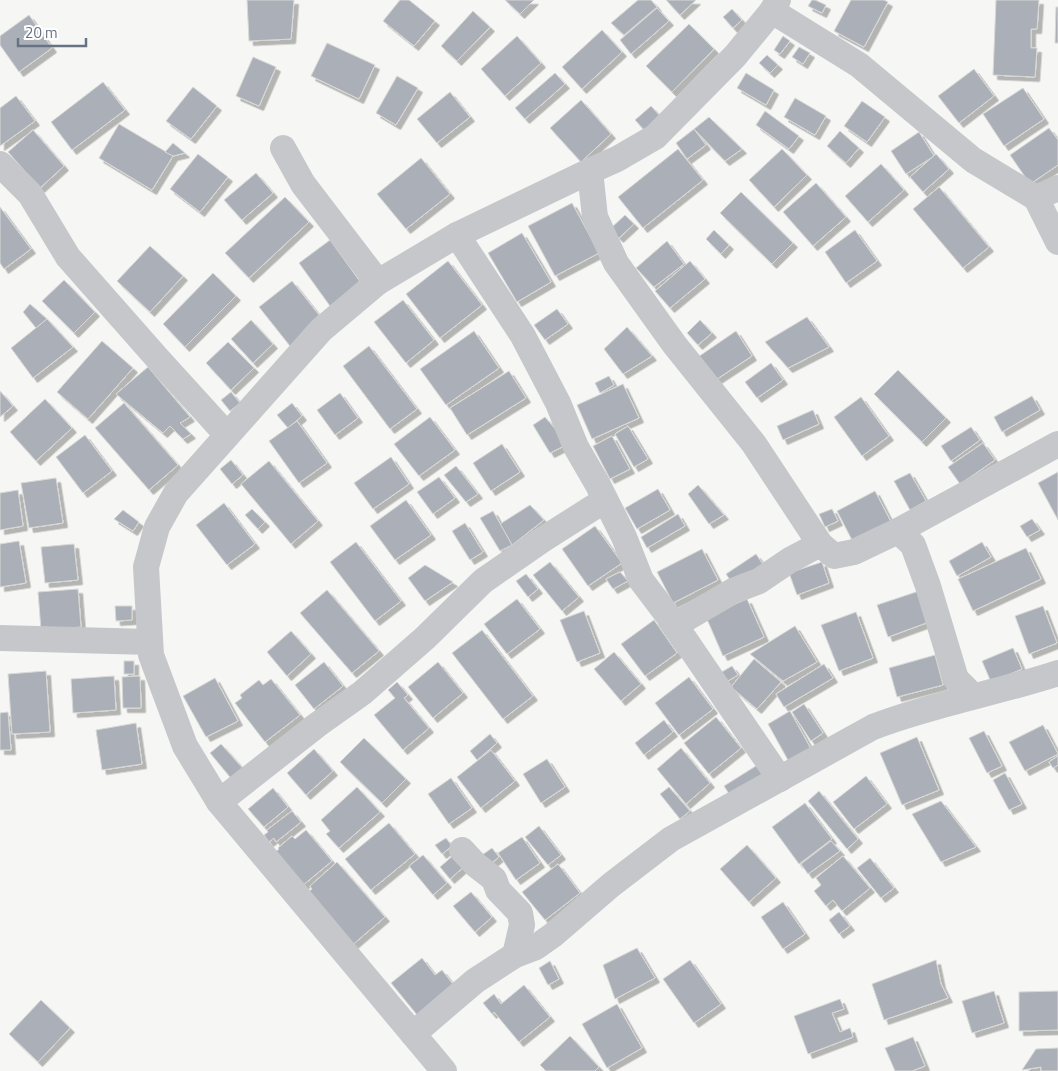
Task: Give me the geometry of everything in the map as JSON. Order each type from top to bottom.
[{"type":"street","points":[[444,1071],[218,802],[185,746],[151,655],[146,567],[157,527],[176,494],[321,330],[378,282],[457,235],[617,159],[655,137],[735,56],[775,5],[860,65],[974,160],[1047,193],[1058,242]]},
{"type":"street","points":[[284,148],[303,184],[378,282]]},
{"type":"street","points":[[0,164],[30,194],[68,257],[227,435]]},
{"type":"street","points":[[590,171],[596,217],[616,263],[674,344],[754,444],[820,544],[834,556],[854,552],[898,531],[1058,444]]},
{"type":"street","points":[[457,235],[523,336],[558,403],[576,447],[624,537],[641,580],[675,625],[780,779]]},
{"type":"street","points":[[218,802],[325,719],[362,693],[425,638],[483,581],[542,540],[605,500]]},
{"type":"street","points":[[898,531],[913,545],[928,586],[956,679],[973,696]]},
{"type":"street","points":[[675,625],[733,591],[758,581],[790,560],[820,544]]},
{"type":"street","points":[[0,638],[150,642]]},
{"type":"street","points":[[413,1034],[475,980],[515,955],[536,947],[553,935],[611,885],[671,839],[873,727],[899,717],[973,696],[1026,684],[1058,673]]},
{"type":"street","points":[[462,850],[476,865],[494,879],[498,890],[520,913],[522,925],[515,955]]},
{"type":"building","points":[[247,0],[294,0],[291,39],[249,41]]},
{"type":"building","points":[[400,0],[409,0],[435,21],[414,46],[383,21]]},
{"type":"building","points":[[505,0],[534,0],[520,14]]},
{"type":"building","points":[[638,0],[651,0],[657,7],[624,35],[611,23]]},
{"type":"building","points":[[666,0],[696,0],[680,15]]},
{"type":"building","points":[[812,0],[826,5],[822,13],[808,6]]},
{"type":"building","points":[[851,0],[884,0],[888,2],[864,47],[834,31]]},
{"type":"building","points":[[996,0],[1039,0],[1037,29],[1031,29],[1031,48],[1037,48],[1035,77],[993,75]]},
{"type":"building","points":[[1056,7],[1058,7],[1058,43],[1055,43]]},
{"type":"building","points":[[657,8],[669,21],[631,54],[620,40]]},
{"type":"building","points":[[732,9],[742,20],[733,28],[723,17]]},
{"type":"building","points":[[473,11],[490,27],[457,61],[441,46]]},
{"type":"building","points":[[29,15],[52,48],[19,72],[0,45],[0,36]]},
{"type":"building","points":[[689,24],[714,49],[672,92],[646,66]]},
{"type":"building","points":[[602,30],[622,52],[582,89],[562,67]]},
{"type":"building","points":[[517,36],[541,63],[505,96],[481,69]]},
{"type":"building","points":[[783,36],[790,41],[780,54],[774,50]]},
{"type":"building","points":[[327,43],[375,65],[359,99],[311,76]]},
{"type":"building","points":[[799,47],[810,53],[803,64],[792,57]]},
{"type":"building","points":[[767,55],[778,65],[770,73],[759,63]]},
{"type":"building","points":[[253,57],[276,67],[259,106],[236,96]]},
{"type":"building","points":[[974,69],[994,96],[959,123],[938,96]]},
{"type":"building","points":[[555,73],[565,84],[525,119],[515,108]]},
{"type":"building","points":[[746,73],[774,90],[766,105],[737,88]]},
{"type":"building","points":[[397,76],[418,88],[396,125],[376,113]]},
{"type":"building","points":[[103,82],[125,110],[72,150],[51,122]]},
{"type":"building","points":[[193,87],[217,106],[191,139],[166,121]]},
{"type":"building","points":[[1023,88],[1044,119],[1004,146],[983,114]]},
{"type":"building","points":[[450,92],[470,117],[437,143],[417,119]]},
{"type":"building","points":[[16,96],[35,121],[0,146],[0,108]]},
{"type":"building","points":[[795,98],[826,116],[815,135],[784,117]]},
{"type":"building","points":[[581,100],[611,134],[581,162],[550,128]]},
{"type":"building","points":[[862,101],[885,117],[867,142],[844,126]]},
{"type":"building","points":[[651,106],[661,117],[645,131],[635,120]]},
{"type":"building","points":[[765,111],[799,136],[789,149],[756,125]]},
{"type":"building","points":[[709,117],[742,149],[725,161],[694,129]]},
{"type":"building","points":[[119,124],[173,156],[152,190],[99,158]]},
{"type":"building","points":[[1049,128],[1058,140],[1058,165],[1030,184],[1010,155]]},
{"type":"building","points":[[694,129],[706,145],[687,159],[676,143]]},
{"type":"building","points":[[33,130],[64,166],[40,188],[8,152]]},
{"type":"building","points":[[840,131],[859,148],[846,163],[827,146]]},
{"type":"building","points":[[919,132],[934,156],[906,174],[891,151]]},
{"type":"building","points":[[173,143],[185,153],[173,156],[165,152]]},
{"type":"building","points":[[678,149],[703,180],[643,228],[618,197]]},
{"type":"building","points":[[782,149],[807,175],[774,207],[749,180]]},
{"type":"building","points":[[198,154],[228,177],[200,212],[170,189]]},
{"type":"building","points":[[936,154],[949,169],[923,192],[910,177]]},
{"type":"building","points":[[421,158],[450,194],[406,229],[377,194]]},
{"type":"building","points":[[881,164],[904,190],[868,222],[845,196]]},
{"type":"building","points":[[256,173],[273,193],[242,220],[224,200]]},
{"type":"building","points":[[816,183],[846,217],[813,246],[783,212]]},
{"type":"building","points":[[939,187],[989,247],[963,268],[913,209]]},
{"type":"building","points":[[741,192],[793,243],[772,264],[720,213]]},
{"type":"building","points":[[285,197],[309,222],[249,278],[225,253]]},
{"type":"building","points":[[572,203],[599,253],[555,276],[528,226]]},
{"type":"building","points":[[0,207],[31,249],[4,269],[0,263]]},
{"type":"building","points":[[625,215],[634,224],[619,238],[610,229]]},
{"type":"building","points":[[714,230],[729,245],[721,254],[706,239]]},
{"type":"building","points":[[855,230],[877,261],[846,283],[825,252]]},
{"type":"building","points":[[522,233],[551,282],[517,302],[488,253]]},
{"type":"building","points":[[330,240],[361,283],[330,306],[299,263]]},
{"type":"building","points":[[667,241],[684,264],[654,287],[636,268]]},
{"type":"building","points":[[150,246],[183,276],[150,312],[117,281]]},
{"type":"building","points":[[448,261],[482,305],[440,338],[406,294]]},
{"type":"building","points":[[690,261],[705,279],[670,308],[655,291]]},
{"type":"building","points":[[213,273],[236,296],[185,347],[163,324]]},
{"type":"building","points":[[64,280],[95,312],[74,333],[42,301]]},
{"type":"building","points":[[292,281],[323,320],[290,346],[259,307]]},
{"type":"building","points":[[403,300],[434,340],[406,363],[374,322]]},
{"type":"building","points":[[30,304],[47,319],[36,328],[23,312]]},
{"type":"building","points":[[557,309],[568,324],[545,340],[534,325]]},
{"type":"building","points":[[807,317],[829,347],[788,368],[765,342]]},
{"type":"building","points":[[47,319],[73,347],[33,378],[11,348]]},
{"type":"building","points":[[251,320],[273,344],[253,363],[231,339]]},
{"type":"building","points":[[700,320],[712,333],[698,345],[687,333]]},
{"type":"building","points":[[627,327],[652,356],[623,374],[604,349]]},
{"type":"building","points":[[474,331],[499,368],[446,405],[420,369]]},
{"type":"building","points":[[736,331],[752,356],[714,381],[698,357]]},
{"type":"building","points":[[102,341],[133,368],[88,419],[57,392]]},
{"type":"building","points":[[228,342],[254,368],[231,390],[206,363]]},
{"type":"building","points":[[369,346],[417,409],[390,429],[343,366]]},
{"type":"building","points":[[771,363],[783,380],[757,398],[745,382]]},
{"type":"building","points":[[148,367],[190,417],[180,423],[191,434],[183,439],[170,426],[163,433],[116,394]]},
{"type":"building","points":[[898,370],[946,418],[922,442],[874,394]]},
{"type":"building","points":[[509,371],[526,398],[467,435],[450,408]]},
{"type":"building","points":[[609,376],[614,385],[600,393],[595,383]]},
{"type":"building","points":[[623,384],[639,418],[592,439],[577,405]]},
{"type":"building","points":[[0,391],[13,406],[0,417]]},
{"type":"building","points":[[231,392],[240,403],[230,411],[221,400]]},
{"type":"building","points":[[340,393],[358,418],[335,435],[317,410]]},
{"type":"building","points":[[1032,396],[1040,410],[1002,432],[994,417]]},
{"type":"building","points":[[861,397],[889,436],[862,456],[834,417]]},
{"type":"building","points":[[45,399],[72,428],[36,461],[10,432]]},
{"type":"building","points":[[124,403],[178,465],[149,490],[95,428]]},
{"type":"building","points":[[292,403],[302,416],[288,428],[277,415]]},
{"type":"building","points":[[813,410],[819,424],[783,440],[777,426]]},
{"type":"building","points":[[430,417],[455,450],[419,476],[394,444]]},
{"type":"building","points":[[545,417],[568,444],[550,453],[533,425]]},
{"type":"building","points":[[297,421],[327,463],[299,483],[269,441]]},
{"type":"building","points":[[628,426],[648,459],[634,467],[615,434]]},
{"type":"building","points":[[971,427],[980,440],[951,461],[941,446]]},
{"type":"building","points":[[85,435],[112,471],[83,493],[56,457]]},
{"type":"building","points":[[612,436],[630,469],[610,479],[593,446]]},
{"type":"building","points":[[983,443],[995,460],[960,484],[948,467]]},
{"type":"building","points":[[502,444],[520,472],[491,491],[473,463]]},
{"type":"building","points":[[391,457],[409,484],[373,509],[354,483]]},
{"type":"building","points":[[231,460],[243,475],[232,484],[220,469]]},
{"type":"building","points":[[269,461],[318,521],[291,544],[241,484]]},
{"type":"building","points":[[456,466],[478,494],[466,502],[444,475]]},
{"type":"building","points":[[1058,472],[1058,520],[1038,483]]},
{"type":"building","points":[[910,473],[926,501],[910,510],[894,481]]},
{"type":"building","points":[[439,477],[455,498],[433,514],[417,492]]},
{"type":"building","points":[[56,478],[63,523],[29,528],[21,483]]},
{"type":"building","points":[[698,485],[724,515],[709,524],[688,494]]},
{"type":"building","points":[[658,489],[670,510],[637,529],[625,508]]},
{"type":"building","points":[[18,490],[23,526],[0,530],[0,493]]},
{"type":"building","points":[[875,491],[891,522],[853,542],[837,511]]},
{"type":"building","points":[[406,500],[431,535],[395,560],[370,526]]},
{"type":"building","points":[[224,503],[255,544],[227,565],[196,525]]},
{"type":"building","points":[[530,505],[544,520],[512,545],[500,524]]},
{"type":"building","points":[[252,509],[265,522],[258,529],[245,515]]},
{"type":"building","points":[[832,509],[838,521],[825,527],[819,514]]},
{"type":"building","points":[[123,510],[139,522],[133,531],[114,519]]},
{"type":"building","points":[[493,511],[512,545],[500,551],[480,518]]},
{"type":"building","points":[[678,514],[685,526],[647,548],[641,537]]},
{"type":"building","points":[[1032,519],[1040,530],[1027,537],[1020,526]]},
{"type":"building","points":[[465,523],[483,552],[470,560],[452,531]]},
{"type":"building","points":[[595,526],[622,563],[588,586],[562,549]]},
{"type":"building","points":[[19,541],[26,583],[0,587],[0,544]]},
{"type":"building","points":[[356,542],[401,601],[375,621],[330,562]]},
{"type":"building","points":[[982,542],[991,557],[957,576],[949,561]]},
{"type":"building","points":[[74,544],[78,580],[45,583],[41,547]]},
{"type":"building","points":[[1026,548],[1041,579],[973,611],[958,579]]},
{"type":"building","points":[[702,549],[718,580],[673,603],[657,572]]},
{"type":"building","points":[[756,554],[764,566],[734,586],[726,574]]},
{"type":"building","points":[[550,562],[579,597],[562,611],[533,575]]},
{"type":"building","points":[[822,562],[829,583],[797,595],[789,573]]},
{"type":"building","points":[[425,565],[453,582],[425,601],[408,578]]},
{"type":"building","points":[[620,572],[628,581],[613,589],[606,579]]},
{"type":"building","points":[[526,574],[538,589],[528,597],[516,581]]},
{"type":"building","points":[[78,589],[81,627],[41,630],[38,592]]},
{"type":"building","points":[[327,590],[379,651],[352,673],[300,613]]},
{"type":"building","points":[[919,591],[929,622],[888,637],[877,605]]},
{"type":"building","points":[[517,599],[540,629],[507,654],[484,624]]},
{"type":"building","points":[[747,599],[764,637],[723,656],[706,617]]},
{"type":"building","points":[[115,606],[132,606],[132,620],[116,621]]},
{"type":"building","points":[[1043,606],[1057,643],[1029,654],[1015,616]]},
{"type":"building","points":[[584,611],[600,653],[577,662],[560,620]]},
{"type":"building","points":[[856,612],[873,658],[839,671],[821,625]]},
{"type":"building","points":[[654,620],[677,653],[645,676],[621,644]]},
{"type":"building","points":[[795,626],[817,662],[783,681],[750,654]]},
{"type":"building","points":[[482,630],[533,696],[503,719],[452,653]]},
{"type":"building","points":[[291,631],[311,654],[287,676],[267,652]]},
{"type":"building","points":[[1013,648],[1022,669],[991,682],[982,661]]},
{"type":"building","points":[[614,652],[641,684],[621,701],[594,669]]},
{"type":"building","points":[[935,655],[943,685],[897,697],[889,668]]},
{"type":"building","points":[[754,659],[781,682],[757,709],[731,687]]},
{"type":"building","points":[[124,661],[134,661],[134,674],[124,674]]},
{"type":"building","points":[[324,662],[343,686],[314,709],[295,685]]},
{"type":"building","points":[[438,662],[463,693],[433,718],[408,687]]},
{"type":"building","points":[[824,664],[833,678],[784,707],[776,694]]},
{"type":"building","points":[[732,666],[738,675],[726,682],[720,673]]},
{"type":"building","points":[[46,671],[50,732],[12,734],[8,674]]},
{"type":"building","points":[[114,676],[116,710],[73,713],[71,679]]},
{"type":"building","points":[[140,676],[141,708],[123,708],[122,677]]},
{"type":"building","points":[[689,677],[713,709],[679,735],[655,703]]},
{"type":"building","points":[[215,678],[238,721],[206,737],[183,696]]},
{"type":"building","points":[[271,679],[300,715],[265,742],[235,703],[242,698],[240,695],[259,680],[263,685]]},
{"type":"building","points":[[397,682],[408,695],[404,698],[429,728],[403,750],[374,715],[395,698],[388,690]]},
{"type":"building","points":[[804,704],[823,733],[811,741],[792,712]]},
{"type":"building","points":[[790,711],[811,749],[789,762],[768,724]]},
{"type":"building","points":[[8,712],[11,750],[0,750],[0,713]]},
{"type":"building","points":[[716,717],[741,748],[709,774],[684,743]]},
{"type":"building","points":[[664,720],[673,732],[644,755],[635,743]]},
{"type":"building","points":[[136,723],[142,764],[102,770],[96,730]]},
{"type":"building","points":[[1043,725],[1058,754],[1025,771],[1009,742]]},
{"type":"building","points":[[984,731],[1002,766],[987,773],[969,738]]},
{"type":"building","points":[[490,734],[497,743],[477,760],[470,751]]},
{"type":"building","points":[[917,737],[939,790],[902,805],[880,753]]},
{"type":"building","points":[[364,738],[406,779],[382,803],[340,762]]},
{"type":"building","points":[[221,744],[247,773],[235,783],[210,753]]},
{"type":"building","points":[[681,748],[710,783],[686,804],[657,769]]},
{"type":"building","points":[[314,749],[333,771],[306,795],[287,773]]},
{"type":"building","points":[[491,750],[515,781],[481,808],[457,777]]},
{"type":"building","points":[[1058,756],[1058,765],[1053,768],[1049,762]]},
{"type":"building","points":[[547,759],[565,787],[541,803],[523,774]]},
{"type":"building","points":[[759,764],[766,775],[731,797],[724,786]]},
{"type":"building","points":[[1005,773],[1022,804],[1009,810],[993,780]]},
{"type":"building","points":[[866,776],[887,804],[854,829],[833,802]]},
{"type":"building","points":[[451,778],[472,808],[449,824],[428,794]]},
{"type":"building","points":[[357,787],[380,812],[339,848],[326,834],[330,831],[321,820]]},
{"type":"building","points":[[669,787],[690,811],[680,819],[660,794]]},
{"type":"building","points":[[273,788],[288,807],[264,827],[248,809]]},
{"type":"building","points":[[819,791],[858,839],[847,849],[808,801]]},
{"type":"building","points":[[941,801],[976,847],[941,862],[912,814]]},
{"type":"building","points":[[805,803],[832,839],[799,864],[772,827]]},
{"type":"building","points":[[292,811],[301,822],[276,842],[274,838],[269,842],[264,835],[268,832],[267,830]]},
{"type":"building","points":[[389,823],[415,854],[371,890],[345,859]]},
{"type":"building","points":[[539,826],[561,855],[548,865],[525,837]]},
{"type":"building","points":[[306,830],[332,861],[302,886],[274,853],[292,836],[295,839]]},
{"type":"building","points":[[522,837],[540,863],[516,880],[498,853]]},
{"type":"building","points":[[446,838],[452,846],[442,854],[435,845]]},
{"type":"building","points":[[831,841],[840,851],[808,874],[801,864]]},
{"type":"building","points":[[747,845],[776,878],[749,902],[720,869]]},
{"type":"building","points":[[492,848],[499,857],[489,865],[482,855]]},
{"type":"building","points":[[457,852],[467,864],[450,879],[440,867]]},
{"type":"building","points":[[423,855],[447,883],[433,895],[409,866]]},
{"type":"building","points":[[843,856],[870,888],[842,911],[833,900],[826,906],[814,891],[821,885],[816,878]]},
{"type":"building","points":[[870,858],[894,888],[881,898],[857,868]]},
{"type":"building","points":[[337,862],[385,917],[351,946],[305,894],[312,889],[310,886]]},
{"type":"building","points":[[558,864],[580,893],[545,920],[522,892]]},
{"type":"building","points":[[471,892],[492,917],[475,932],[453,906]]},
{"type":"building","points":[[783,902],[805,934],[783,949],[761,917]]},
{"type":"building","points":[[839,912],[850,926],[839,934],[829,920]]},
{"type":"building","points":[[637,948],[655,978],[615,999],[603,965]]},
{"type":"building","points":[[422,958],[435,975],[442,970],[455,987],[418,1016],[391,983]]},
{"type":"building","points":[[690,960],[721,1004],[694,1023],[663,979]]},
{"type":"building","points":[[936,960],[941,984],[948,998],[884,1020],[872,984]]},
{"type":"building","points":[[550,961],[559,979],[548,985],[539,968]]},
{"type":"building","points":[[524,985],[550,1017],[519,1042],[494,1012],[492,1014],[483,1003],[494,994],[501,1004]]},
{"type":"building","points":[[994,991],[1004,1023],[972,1033],[962,1001]]},
{"type":"building","points":[[1058,991],[1058,1030],[1019,1031],[1019,992]]},
{"type":"building","points":[[840,999],[844,1009],[832,1013],[840,1032],[850,1028],[853,1037],[808,1054],[794,1016]]},
{"type":"building","points":[[41,1000],[70,1028],[38,1062],[9,1034]]},
{"type":"building","points":[[617,1004],[642,1048],[607,1068],[582,1024]]},
{"type":"building","points":[[570,1036],[599,1067],[595,1071],[546,1071],[540,1065]]},
{"type":"building","points":[[913,1037],[925,1066],[912,1071],[895,1071],[885,1048]]},
{"type":"building","points":[[1058,1048],[1058,1071],[1041,1071],[1041,1067],[1022,1070],[1036,1049]]}]
